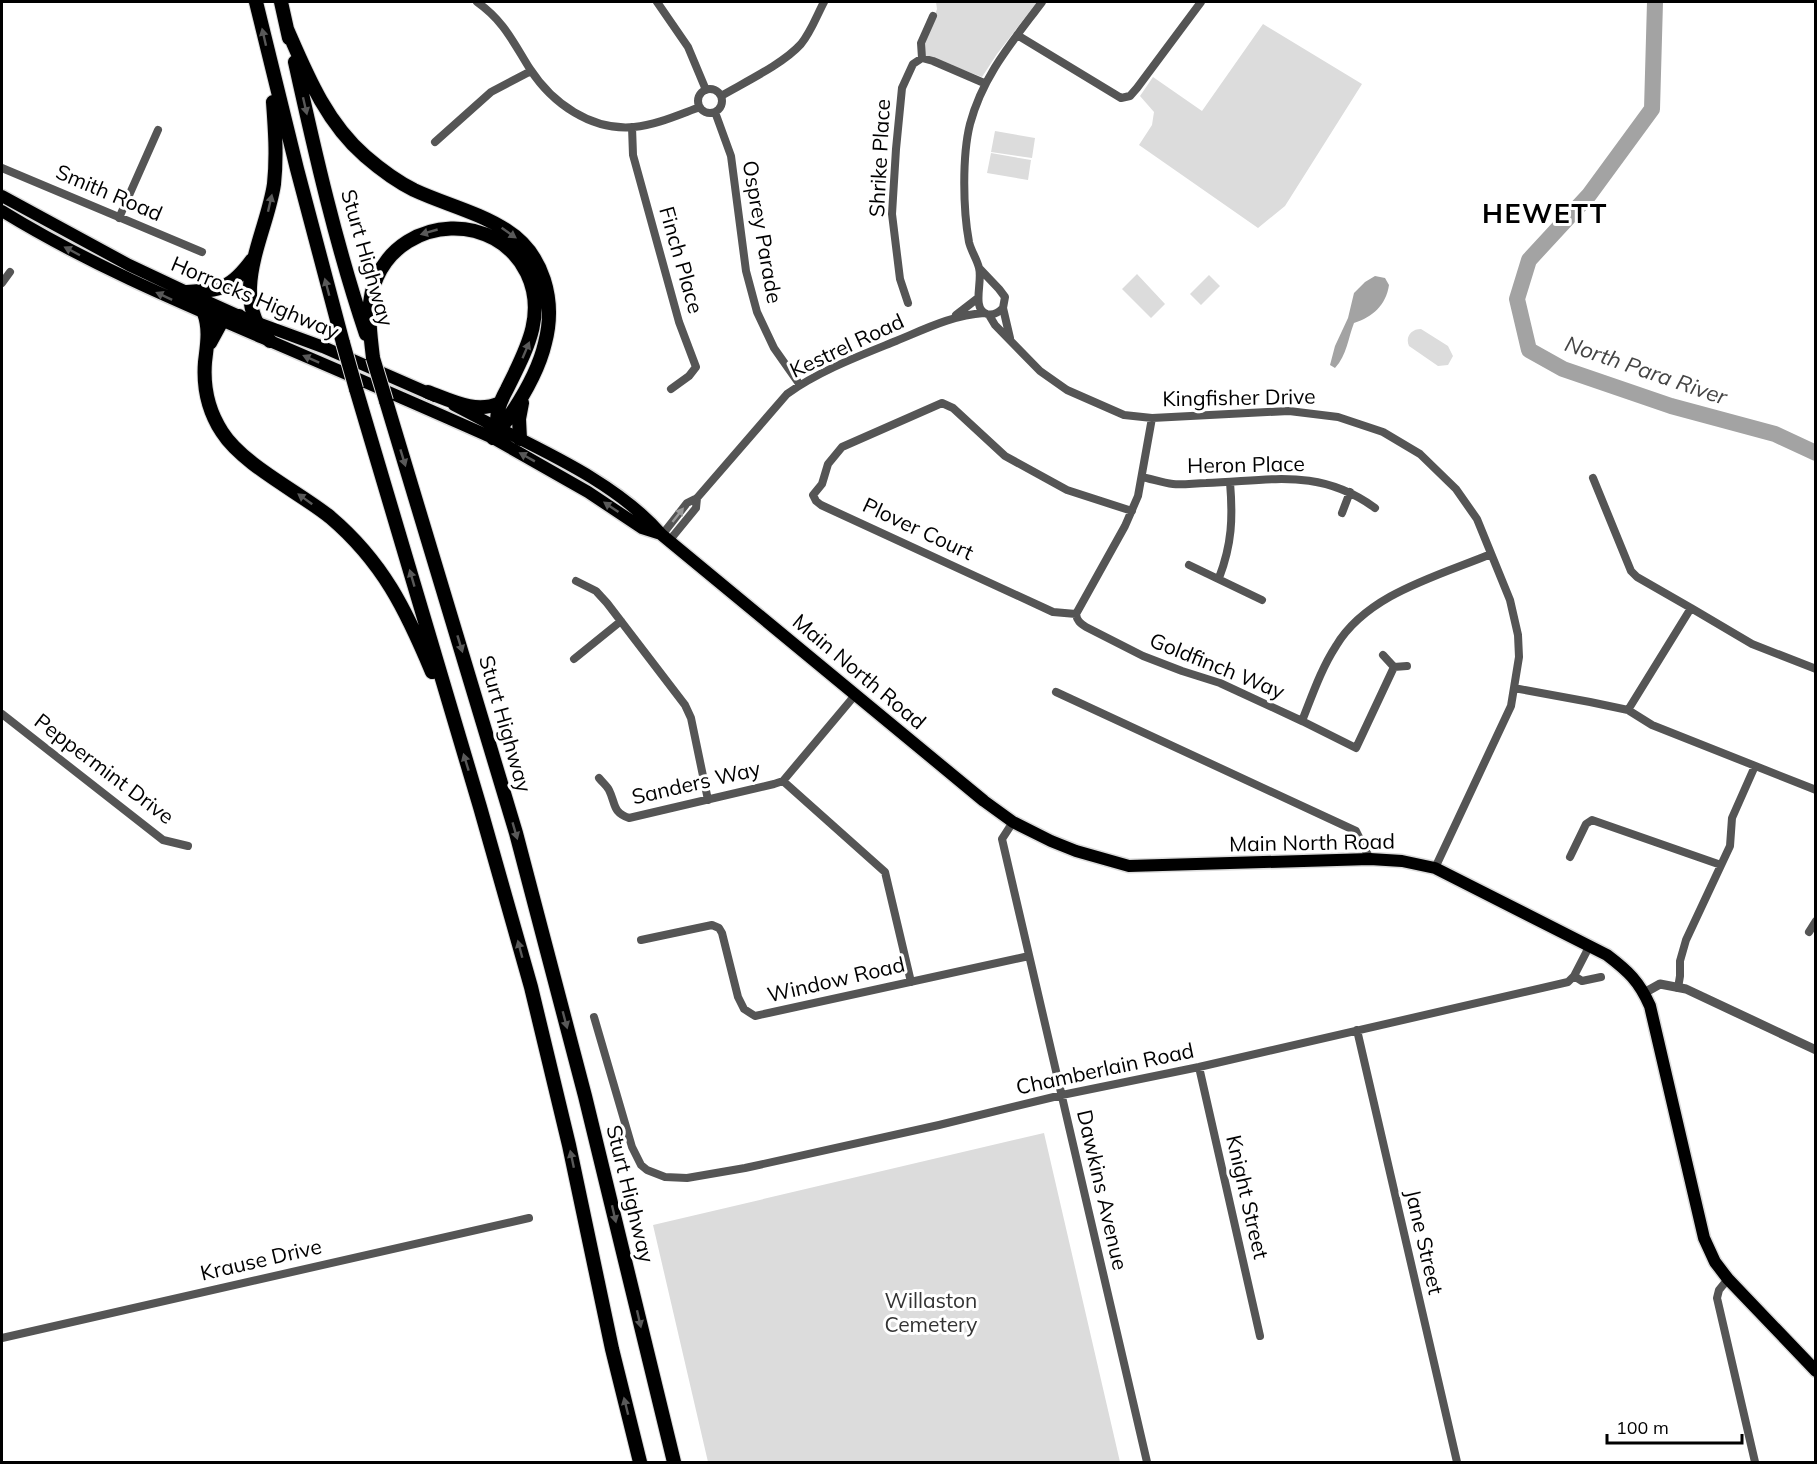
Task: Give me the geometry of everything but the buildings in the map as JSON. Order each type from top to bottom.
[{"type":"highway","name":"Sturt Highway","points":[[256,2],[343,343],[531,987],[569,1145],[612,1349],[640,1462]]},
{"type":"highway","name":"Sturt Highway","points":[[281,2],[328,202],[354,299],[374,358],[516,833],[585,1096],[674,1462]]},
{"type":"highway","points":[[287,29],[318,98],[338,128],[365,157],[414,190],[506,230],[522,243],[534,258],[549,298],[549,319],[542,354],[527,387],[507,420],[496,433]]},
{"type":"highway","points":[[270,64],[275,130],[275,171],[270,203],[254,259],[250,289],[256,321],[270,341]]},
{"type":"highway","points":[[374,358],[370,333],[370,302],[377,278],[396,250],[413,238],[432,230],[455,228],[482,233],[501,243],[515,256],[526,272],[535,310],[532,333],[500,403],[496,417],[496,433]]},
{"type":"highway","points":[[185,292],[212,291],[228,285],[235,281],[254,259]]},
{"type":"highway","points":[[204,313],[208,328],[205,373],[207,395],[223,434],[252,462],[329,517],[359,545],[379,569],[411,623],[458,735]]},
{"type":"highway","points":[[207,351],[222,321],[239,316]]},
{"type":"highway","points":[[520,439],[518,428],[520,411],[527,387]]},
{"type":"highway","points":[[428,392],[470,407],[488,408],[500,403]]},
{"type":"main road","name":"Horrocks Highway","points":[[2,196],[129,265],[185,292],[428,392],[496,433]]},
{"type":"main road","name":"Horrocks Highway","points":[[2,211],[102,267],[204,313],[496,433]]},
{"type":"main road","name":"Main North Road","points":[[496,433],[520,439],[570,464],[615,494],[648,519],[666,538],[984,801],[1012,822],[1052,841],[1129,866],[1402,861],[1435,868],[1608,955],[1630,973],[1650,1006],[1704,1238],[1714,1262],[1815,1371]]},
{"type":"main road","name":"Main North Road","points":[[496,433],[642,528],[666,538]]},
{"type":"street","points":[[477,2],[500,22],[541,86],[570,111],[606,125],[632,127],[658,122],[699,107]]},
{"type":"street","points":[[657,2],[688,47],[706,90]]},
{"type":"street","points":[[721,96],[783,59],[800,44],[824,2]]},
{"type":"street","points":[[1010,340],[1003,308],[1005,297],[980,269],[970,244],[967,226],[965,168],[970,126],[984,83],[1041,2]]},
{"type":"street","points":[[1017,35],[1121,98],[1130,96],[1137,88],[1201,2]]},
{"type":"street","name":"Shrike Place","points":[[908,303],[900,279],[892,214],[896,149],[902,88],[913,64],[922,58],[921,43],[933,16]]},
{"type":"street","points":[[922,58],[984,83]]},
{"type":"street","points":[[435,142],[490,92],[531,71]]},
{"type":"street","points":[[712,89],[721,96],[720,108],[715,112],[709,113],[699,107],[700,94],[706,90],[712,89]]},
{"type":"street","name":"Osprey Parade","points":[[715,112],[731,156],[746,271],[757,312],[774,348],[800,385]]},
{"type":"street","name":"Finch Place","points":[[632,127],[636,166],[679,321],[696,367],[689,376],[671,389]]},
{"type":"street","points":[[119,218],[158,130]]},
{"type":"street","name":"Smith Road","points":[[2,168],[202,252]]},
{"type":"street","points":[[980,269],[978,304],[987,314],[999,312],[1003,308]]},
{"type":"street","points":[[2,283],[10,272]]},
{"type":"street","points":[[979,296],[988,287],[999,289]]},
{"type":"street","name":"Kestrel Road","points":[[950,319],[979,296]]},
{"type":"street","name":"Kestrel Road","points":[[666,538],[687,503],[697,498],[787,394],[800,385],[860,356],[950,319],[967,314],[987,314]]},
{"type":"street","name":"Kingfisher Drive","points":[[987,314],[1040,371],[1066,390],[1124,415],[1152,418],[1289,411],[1332,415],[1383,432],[1420,454],[1456,489],[1477,519],[1510,600],[1518,635],[1519,657],[1510,706],[1435,868]]},
{"type":"street","name":"Plover Court","points":[[1076,614],[1053,612],[816,501],[813,495],[822,483],[828,464],[843,447],[942,403],[954,408],[1005,456],[1067,490],[1132,512]]},
{"type":"street","points":[[1076,614],[1132,512],[1138,496],[1152,418]]},
{"type":"street","name":"Heron Place","points":[[1142,477],[1175,484],[1286,478],[1311,480],[1350,492],[1376,508]]},
{"type":"street","points":[[1593,478],[1631,571],[1637,577],[1752,644],[1815,669]]},
{"type":"street","points":[[1219,578],[1230,540],[1232,515],[1230,482]]},
{"type":"street","points":[[1342,513],[1350,492]]},
{"type":"street","name":"Goldfinch Way","points":[[1076,614],[1078,621],[1086,627],[1143,656],[1220,683],[1302,721],[1336,646],[1362,615],[1405,589],[1491,554]]},
{"type":"street","points":[[1189,565],[1262,600]]},
{"type":"street","points":[[576,581],[596,591],[607,603],[685,705],[691,718],[708,800]]},
{"type":"street","points":[[1628,710],[1691,608]]},
{"type":"street","points":[[574,659],[621,621]]},
{"type":"street","points":[[1383,655],[1394,667]]},
{"type":"street","points":[[1394,667],[1407,666]]},
{"type":"street","points":[[1302,721],[1356,748],[1394,667]]},
{"type":"street","points":[[1514,688],[1628,710],[1652,725],[1815,790]]},
{"type":"street","points":[[1056,692],[1356,831],[1370,860]]},
{"type":"street","name":"Sanders Way","points":[[599,778],[609,789],[616,810],[629,818],[774,784],[783,781],[856,694]]},
{"type":"street","name":"Peppermint Drive","points":[[2,714],[163,840],[188,846]]},
{"type":"street","points":[[1678,988],[1680,961],[1686,939],[1730,846],[1732,818],[1755,766]]},
{"type":"street","points":[[783,781],[885,872],[911,982]]},
{"type":"street","points":[[1570,857],[1586,824],[1592,820],[1721,865]]},
{"type":"street","name":"Dawkins Avenue","points":[[1012,822],[1002,839],[1147,1462]]},
{"type":"street","points":[[1809,932],[1815,921]]},
{"type":"street","name":"Window Road","points":[[641,940],[704,926],[712,925],[718,928],[722,933],[738,997],[744,1009],[755,1016],[1029,956]]},
{"type":"street","points":[[1574,976],[1590,945]]},
{"type":"street","name":"Chamberlain Road","points":[[594,1017],[632,1147],[641,1165],[665,1177],[687,1178],[745,1168],[906,1133],[1062,1095],[1199,1067],[1565,982],[1574,976],[1582,981],[1601,977]]},
{"type":"street","points":[[1644,993],[1660,984],[1686,989],[1815,1050]]},
{"type":"street","name":"Jane Street","points":[[1357,1030],[1457,1462]]},
{"type":"street","name":"Knight Street","points":[[1199,1067],[1260,1336]]},
{"type":"street","name":"Krause Drive","points":[[2,1338],[529,1218]]},
{"type":"street","points":[[1728,1279],[1719,1290],[1717,1298],[1755,1462]]},
{"type":"green space","points":[[936,2],[1037,2],[982,77],[924,55],[923,48],[937,9]]},
{"type":"green space","points":[[1263,24],[1362,84],[1285,206],[1258,228],[1139,145],[1152,125],[1154,112],[1140,96],[1153,77],[1202,111]]},
{"type":"green space","points":[[995,131],[1035,138],[1032,158],[991,152]]},
{"type":"green space","points":[[991,153],[1031,160],[1028,180],[987,173]]},
{"type":"green space","points":[[1137,274],[1165,304],[1151,318],[1122,289]]},
{"type":"green space","points":[[1209,275],[1220,286],[1201,305],[1190,294]]},
{"type":"green space","points":[[1421,329],[1448,346],[1453,356],[1448,365],[1438,366],[1409,346],[1410,334],[1414,330]]},
{"type":"green space","name":"Willaston Cemetery","points":[[1044,1133],[1120,1462],[708,1462],[653,1225]]},
{"type":"shaded area","points":[[1375,276],[1385,278],[1389,285],[1385,299],[1373,314],[1354,323],[1345,352],[1335,368],[1330,365],[1335,346],[1348,318],[1354,293]]},
{"type":"waterway","name":"North Para River","points":[[1655,2],[1652,109],[1589,195],[1529,260],[1517,299],[1529,350],[1563,369],[1671,406],[1775,434],[1816,453]]},
{"type":"district","name":"HEWETT","points":[[1545,214]]}]
